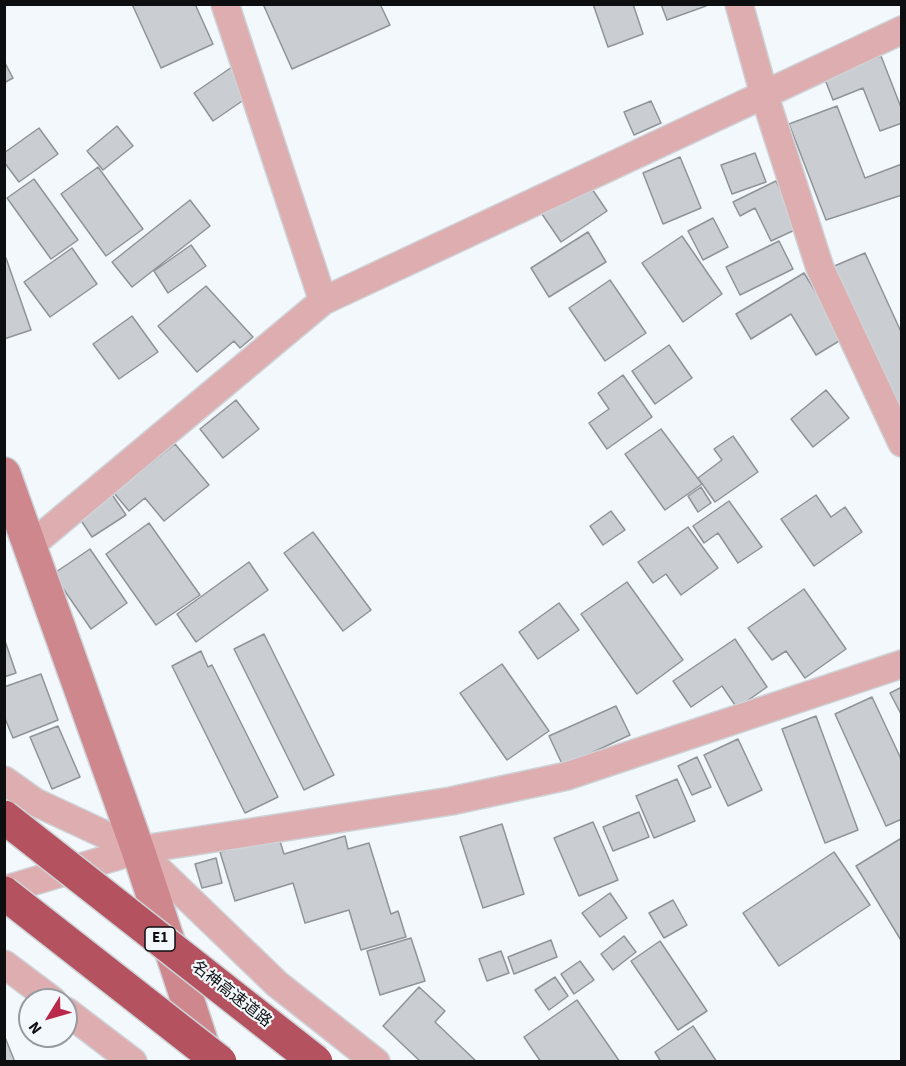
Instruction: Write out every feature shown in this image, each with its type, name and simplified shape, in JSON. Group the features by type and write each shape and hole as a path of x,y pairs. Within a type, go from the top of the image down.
{"highway":[{"name":"名神高速道路","path":"4,817 315,1062"},
{"path":"4,892 220,1062"}],"street":[{"path":"225,4 323,301"},
{"path":"739,4 764,93 820,268 902,443"},
{"path":"30,546 323,301 902,30"},
{"path":"4,474 138,850 208,1062"},
{"path":"4,892 138,850 452,801 567,776 902,664"},
{"path":"4,780 35,802 138,850 277,984 376,1062"},
{"path":"4,964 36,988"},
{"path":"78,1020 133,1062"}],"building":[{"path":"132,4 195,4 213,44 161,68"},
{"path":"263,4 380,4 390,25 292,69"},
{"path":"593,4 633,4 643,34 608,47"},
{"path":"661,4 706,4 706,6 667,20"},
{"path":"881,56 902,110 902,123 880,131 863,88 833,100 824,77"},
{"path":"4,61 13,78 4,83"},
{"path":"232,67 251,95 213,121 194,93"},
{"path":"651,101 661,123 634,135 624,112"},
{"path":"837,106 865,178 902,164 902,195 826,220 789,124"},
{"path":"117,126 133,146 103,170 87,151"},
{"path":"39,128 58,154 19,182 4,162 4,153"},
{"path":"755,153 766,182 732,194 721,165"},
{"path":"680,157 701,208 663,224 643,173"},
{"path":"98,167 143,229 106,256 61,194"},
{"path":"34,179 78,240 51,259 7,198"},
{"path":"776,181 799,228 771,241 755,208 740,216 733,202"},
{"path":"588,183 607,211 561,242 542,214"},
{"path":"190,200 210,226 132,287 112,262"},
{"path":"713,218 728,247 703,260 688,231"},
{"path":"588,232 606,262 549,297 531,268"},
{"path":"682,236 722,294 683,322 642,263"},
{"path":"779,241 793,269 740,295 726,267"},
{"path":"191,245 206,266 168,293 154,271"},
{"path":"72,248 97,284 50,317 24,282"},
{"path":"865,253 902,334 902,420 832,267"},
{"path":"6,258 31,330 4,339 4,259"},
{"path":"804,273 844,338 816,355 791,314 751,339 736,314"},
{"path":"610,280 646,333 605,361 569,308"},
{"path":"206,286 253,337 240,348 234,341 197,372 158,326"},
{"path":"132,316 158,352 119,379 93,344"},
{"path":"669,345 692,378 655,404 632,371"},
{"path":"623,375 652,417 607,449 589,423 609,409 598,393"},
{"path":"826,390 849,418 813,447 791,419"},
{"path":"236,400 259,429 223,458 200,429"},
{"path":"661,429 702,484 665,510 625,454"},
{"path":"733,436 758,472 715,502 698,478 722,460 714,449"},
{"path":"175,444 209,485 164,521 145,498 129,511 114,493"},
{"path":"701,487 711,503 698,512 688,496"},
{"path":"109,490 126,515 92,537 76,513"},
{"path":"816,495 831,517 845,507 862,532 814,566 781,519"},
{"path":"729,501 762,547 738,563 718,533 704,543 693,526"},
{"path":"611,511 625,530 603,545 590,526"},
{"path":"149,523 200,595 156,625 106,554"},
{"path":"688,527 718,568 681,595 666,574 653,583 638,562"},
{"path":"313,532 371,610 343,631 284,553"},
{"path":"90,549 127,603 91,629 53,574"},
{"path":"249,562 268,590 196,642 177,614"},
{"path":"627,582 683,660 637,694 581,614"},
{"path":"804,589 846,649 805,678 786,651 772,660 748,628"},
{"path":"559,603 579,630 538,659 519,632"},
{"path":"264,634 334,775 304,790 234,649"},
{"path":"4,638 16,673 4,677"},
{"path":"735,639 767,687 737,708 722,686 691,707 673,681"},
{"path":"201,651 208,667 212,665 278,797 245,813 172,666"},
{"path":"502,664 549,731 507,760 460,693"},
{"path":"41,674 58,720 13,738 4,716 4,687"},
{"path":"902,687 902,716 890,693"},
{"path":"872,697 902,761 902,819 886,826 835,714"},
{"path":"616,706 630,735 563,766 549,736"},
{"path":"816,716 858,830 825,843 782,729"},
{"path":"58,726 80,777 52,789 30,737"},
{"path":"738,739 762,790 728,806 704,755"},
{"path":"697,757 711,787 692,795 678,766"},
{"path":"677,779 695,821 654,838 636,796"},
{"path":"639,812 649,837 613,851 603,827"},
{"path":"593,822 618,880 579,896 554,838"},
{"path":"502,824 524,894 483,908 460,837"},
{"path":"278,835 284,854 345,836 348,849 369,843 391,914 398,911 406,937 361,950 349,910 305,923 293,883 235,901 220,852"},
{"path":"900,839 902,841 902,942 856,866"},
{"path":"834,852 870,905 779,966 743,913"},
{"path":"216,858 222,883 202,888 195,864"},
{"path":"610,893 627,918 600,937 582,913"},
{"path":"673,900 687,925 664,938 649,913"},
{"path":"624,936 636,952 613,970 601,954"},
{"path":"411,938 425,981 380,995 367,951"},
{"path":"551,940 557,957 514,974 508,957"},
{"path":"660,941 707,1011 678,1030 631,961"},
{"path":"501,951 509,973 487,981 479,959"},
{"path":"580,961 594,980 574,994 561,974"},
{"path":"555,977 568,996 549,1010 535,990"},
{"path":"419,987 445,1011 435,1022 477,1062 421,1062 383,1026"},
{"path":"577,1000 620,1062 541,1062 524,1037"},
{"path":"693,1026 717,1062 661,1062 655,1052"},
{"path":"4,1035 15,1062 4,1062"}]}
